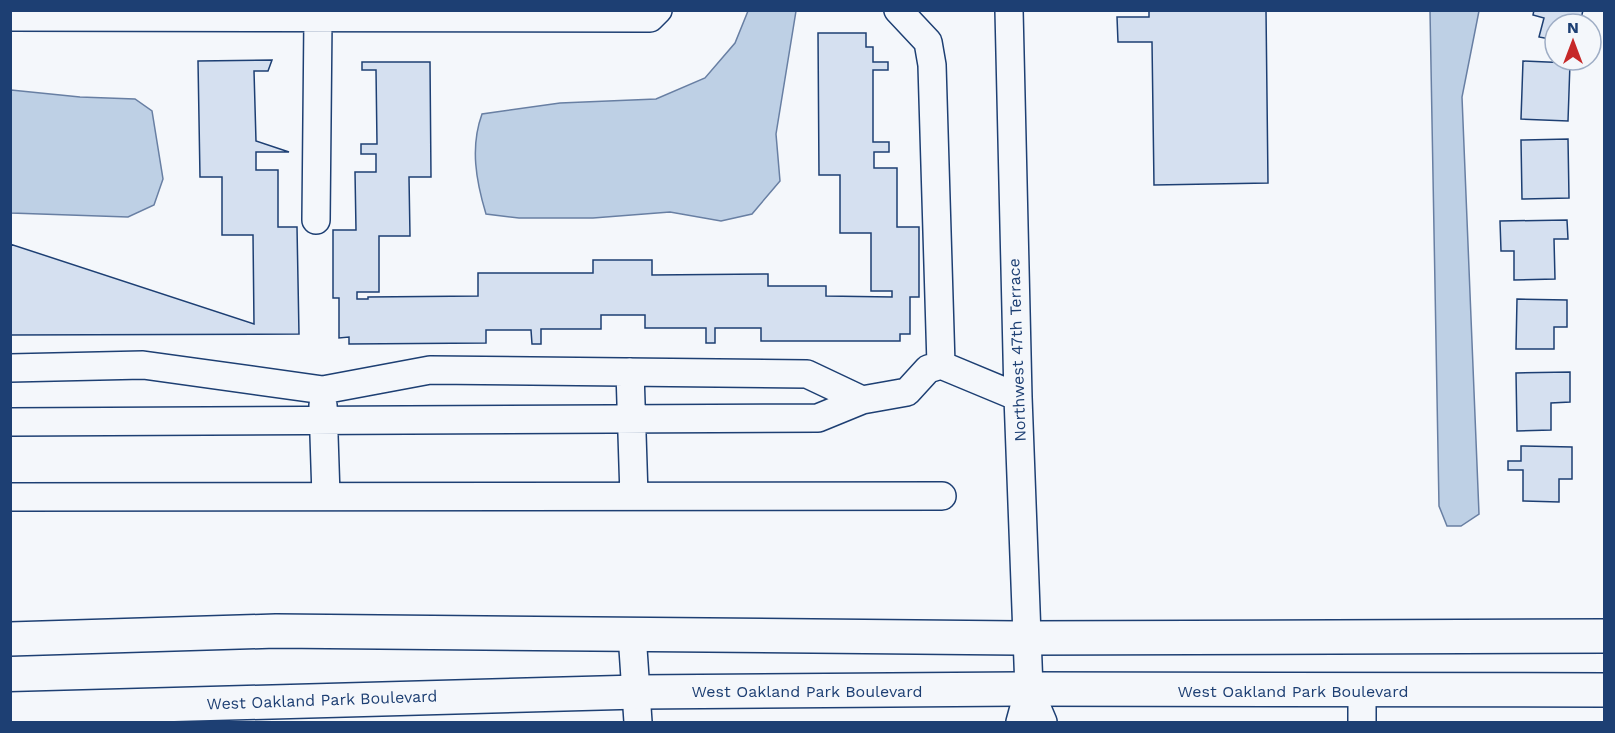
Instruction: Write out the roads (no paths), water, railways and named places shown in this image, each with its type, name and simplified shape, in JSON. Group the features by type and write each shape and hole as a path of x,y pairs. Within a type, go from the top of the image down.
{"main road":[{"path":"10,639 276,632 1028,638 1605,636"},
{"path":"1563,690 1605,674"},
{"name":"West Oakland Park Boulevard","path":"10,709 131,715 638,707 1029,689 1362,707 1563,690 1605,690"}],"street":[{"path":"10,17 262,14 318,19 407,14 650,18 658,10"},
{"path":"898,10 928,42 932,65 941,365"},
{"name":"Northwest 47th Terrace","path":"1009,10 1018,397 1029,689 1020,723"},
{"path":"316,220 318,19"},
{"path":"10,368 143,365 323,390 430,370 807,374 862,400"},
{"path":"10,422 818,418 862,400 907,392 928,369 941,365 1018,397"},
{"path":"630,372 634,496"},
{"path":"323,390 326,496"},
{"path":"10,497 942,495"},
{"path":"632,634 638,707"},
{"name":"Northwest 47th Terrace","path":"1029,689 1043,723"}],"water":[{"path":"748,11 796,11 776,134 780,181 752,214 721,221 670,212 593,218 519,218 486,214 479,189 475,151 482,114 560,103 656,99 705,78 735,43"},
{"path":"1430,11 1479,11 1462,97 1479,514 1461,526 1447,526 1439,506"},
{"path":"11,90 80,97 135,99 152,111 163,179 154,205 128,217 11,213"}]}
